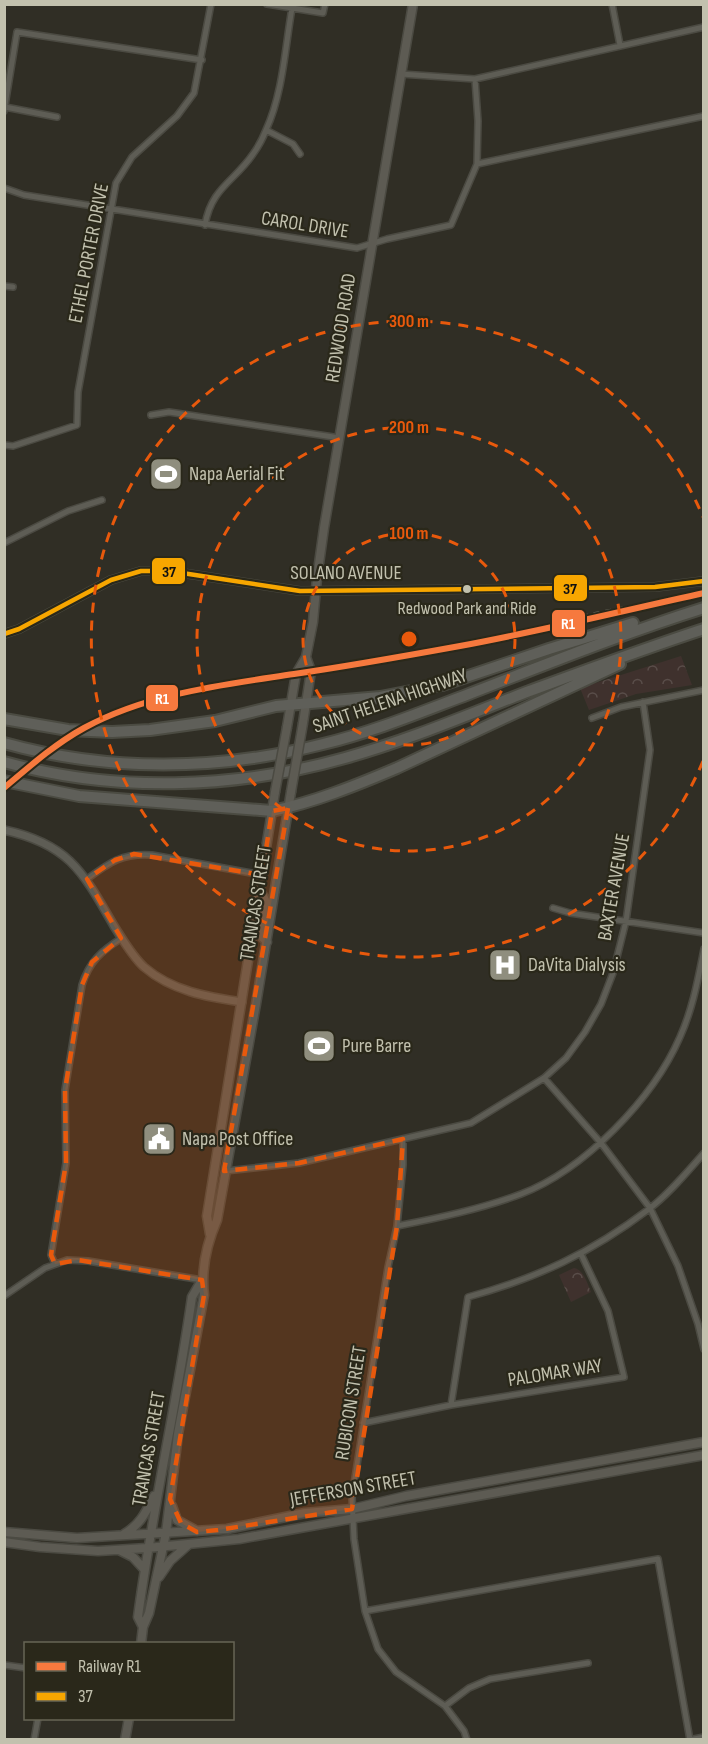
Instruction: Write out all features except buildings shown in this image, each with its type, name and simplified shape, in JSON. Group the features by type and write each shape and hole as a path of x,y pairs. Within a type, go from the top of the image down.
{"highway":[{"path":"4,719 68,730 112,732 150,730 215,721 276,706 380,697 442,685 560,645 652,618 704,608"},
{"name":"SAINT HELENA HIGHWAY","path":"4,743 88,759 159,764 226,762 308,748 381,727 629,632 704,608"},
{"name":"SAINT HELENA HIGHWAY","path":"4,762 86,778 159,783 228,781 305,768 387,745 635,651 704,629"},
{"path":"4,782 79,796 272,811 288,808 397,768 672,639"}],"main road":[{"name":"REDWOOD ROAD","path":"272,811 296,674 306,657 313,622 324,528 413,4"},
{"name":"REDWOOD ROAD","path":"288,808 311,671 306,657"},
{"name":"TRANCAS STREET","path":"141,1642 164,1546 178,1434 204,1295 202,1280 210,1235 217,1220 267,942 288,808"},
{"name":"TRANCAS STREET","path":"210,1235 207,1216 272,811"},
{"path":"259,890 264,900 261,936 267,942"},
{"path":"242,1002 256,1004"},
{"path":"220,1132 225,1139 222,1164 224,1171"},
{"name":"TRANCAS STREET","path":"143,1627 138,1617 147,1548 192,1297 202,1280"},
{"path":"183,1356 182,1385 187,1393"},
{"path":"176,1394 179,1399 175,1430 178,1434"},
{"name":"JEFFERSON STREET","path":"4,1532 77,1539 227,1529 305,1514 352,1509 464,1485 704,1442"},
{"name":"JEFFERSON STREET","path":"4,1542 86,1551 147,1548 238,1539 704,1455"},
{"path":"121,1536 135,1527 143,1518 160,1485"},
{"path":"170,1498 176,1518 197,1532"},
{"path":"155,1582 170,1561 189,1544"},
{"path":"118,1550 133,1557 144,1569"},
{"path":"125,1740 129,1720"}],"street":[{"name":"ETHEL PORTER DRIVE","path":"4,445 13,446 77,425 78,392 116,183 132,158 177,116 194,93 211,4"},
{"path":"267,4 323,13 325,4"},
{"path":"612,4 620,45"},
{"path":"205,225 216,194 252,155 266,130 276,105 292,8"},
{"path":"401,74 475,79 704,27"},
{"path":"57,117 5,109 17,32 202,60"},
{"name":"CAROL DRIVE","path":"4,188 24,195 357,248 451,225 477,164 478,121 475,79"},
{"path":"477,164 704,116"},
{"path":"266,130 293,144 300,154"},
{"path":"4,286 13,287"},
{"path":"151,415 169,412 340,438"},
{"path":"4,543 68,511 102,500"},
{"name":"SOLANO AVENUE","path":"4,634 19,629 111,580 141,571 169,571 300,591 655,587 704,581"},
{"path":"592,717 621,707 704,690"},
{"name":"BAXTER AVENUE","path":"224,1171 299,1163 471,1123 544,1078 566,1058 585,1032 601,1004 613,973 626,921 650,750 643,702"},
{"path":"4,830 31,836 71,862 87,879 138,961 159,978 194,994 242,1002"},
{"path":"87,879 115,860 135,854 262,875"},
{"path":"553,908 570,913 704,933"},
{"path":"55,1264 51,1256 66,1163 65,1090 82,986 86,972 101,951 122,938"},
{"path":"397,1226 483,1206 522,1193 557,1176 601,1143 628,1114 657,1077 680,1038 695,996 704,949"},
{"path":"544,1078 601,1143 650,1208 678,1266 704,1349"},
{"name":"RUBICON STREET","path":"403,1139 397,1226 388,1267 352,1497 354,1539 365,1611 378,1649 396,1672 445,1706 464,1731 467,1740"},
{"path":"451,1405 468,1298 510,1286 551,1270 581,1254 650,1208 704,1153"},
{"name":"PALOMAR WAY","path":"363,1423 451,1405 624,1377 608,1311 581,1254"},
{"path":"4,1296 45,1268 67,1260 202,1280"},
{"path":"365,1611 658,1559 690,1739 704,1737"},
{"path":"445,1706 469,1688 490,1678 588,1663"},
{"path":"4,1665 24,1668"},
{"path":"34,1740 38,1720"}],"highlighted area":[{"path":"288,808 224,1171 299,1163 403,1139 397,1226 352,1509 197,1532 181,1523 170,1499 204,1295 202,1280 78,1260 55,1264 51,1255 66,1163 65,1090 82,985 92,962 121,938 87,879 115,860 134,854 262,875 272,811"}],"green space":[{"path":"681,656 692,685 636,694 589,710 580,688"},
{"path":"574,1268 583,1274 591,1292 571,1302 559,1275"}],"railway":[{"path":"570,618 662,602"}],"rail line":[{"name":"R1","path":"4,788 73,734 109,716 160,698 490,640 704,593"}],"transit line":[{"name":"37","path":"4,634 19,629 111,580 141,571 169,571 300,591 655,587 704,581"}],"place":[{"name":"Napa Aerial Fit","path":"166,474"},
{"name":"Redwood Park and Ride","path":"467,589"},
{"name":"DaVita Dialysis","path":"505,965"},
{"name":"Pure Barre","path":"319,1046"},
{"name":"Napa Post Office","path":"159,1139"}]}
